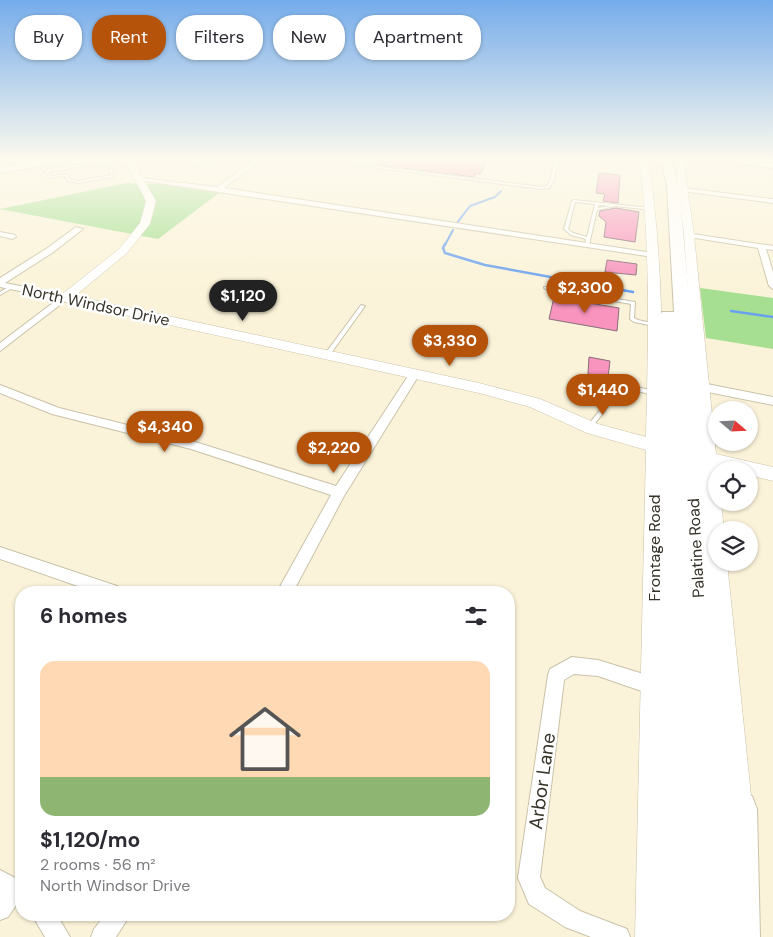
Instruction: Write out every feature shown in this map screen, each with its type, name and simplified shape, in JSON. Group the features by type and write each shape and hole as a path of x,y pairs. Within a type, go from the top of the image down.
{"highway":[{"name":"Palatine Road","path":"663,203 715,937"},
{"name":"Palatine Road","path":"674,203 682,453 683,937"},
{"path":"738,809 740,937"}],"street":[{"path":"0,348 123,252 145,224 151,203"},
{"path":"314,203 588,242 653,255"},
{"name":"Frontage Road","path":"651,203 655,394 682,453 708,529"},
{"name":"Frontage Road","path":"652,937 653,686 682,453 702,388 685,203"},
{"name":"North Windsor Drive","path":"0,283 79,229"},
{"path":"0,234 12,237"},
{"path":"689,235 773,248"},
{"path":"761,246 772,286"},
{"name":"North Windsor Drive","path":"0,283 479,388 535,403 588,427 682,453 773,474"},
{"path":"287,586 339,492 414,374"},
{"path":"702,388 773,401"},
{"path":"0,389 56,411 192,446 339,492"},
{"path":"0,553 96,586"},
{"path":"718,571 750,937"},
{"name":"Arbor Lane","path":"619,937 574,919 537,896 529,878 556,675 572,665 598,668 653,686"},
{"path":"0,909 12,888"},
{"path":"47,921 59,937"},
{"path":"102,937 114,921"}],"lane":[{"path":"574,203 566,229 588,242 597,206"},
{"path":"582,203 597,206 613,207 616,204 652,209"},
{"path":"0,294 12,287"},
{"path":"546,288 633,303 632,318 636,321 654,324"},
{"path":"327,355 363,306"},
{"path":"588,427 603,410 616,389 624,386 655,394"}],"green space":[{"path":"31,203 206,203 158,239 0,209"},
{"path":"700,288 773,298 773,349 706,338"}],"building":[{"path":"616,208 639,212 635,242 604,237 606,222 599,216 600,211"},
{"path":"607,260 637,264 636,275 605,272"},
{"path":"554,297 619,308 617,331 549,319"},
{"path":"589,357 610,361 608,378 588,374"}],"waterway":[{"path":"457,223 470,206 479,203"},
{"path":"445,245 453,230"},
{"path":"445,244 443,248 445,253 485,265 633,292"},
{"path":"731,311 773,317"}]}
